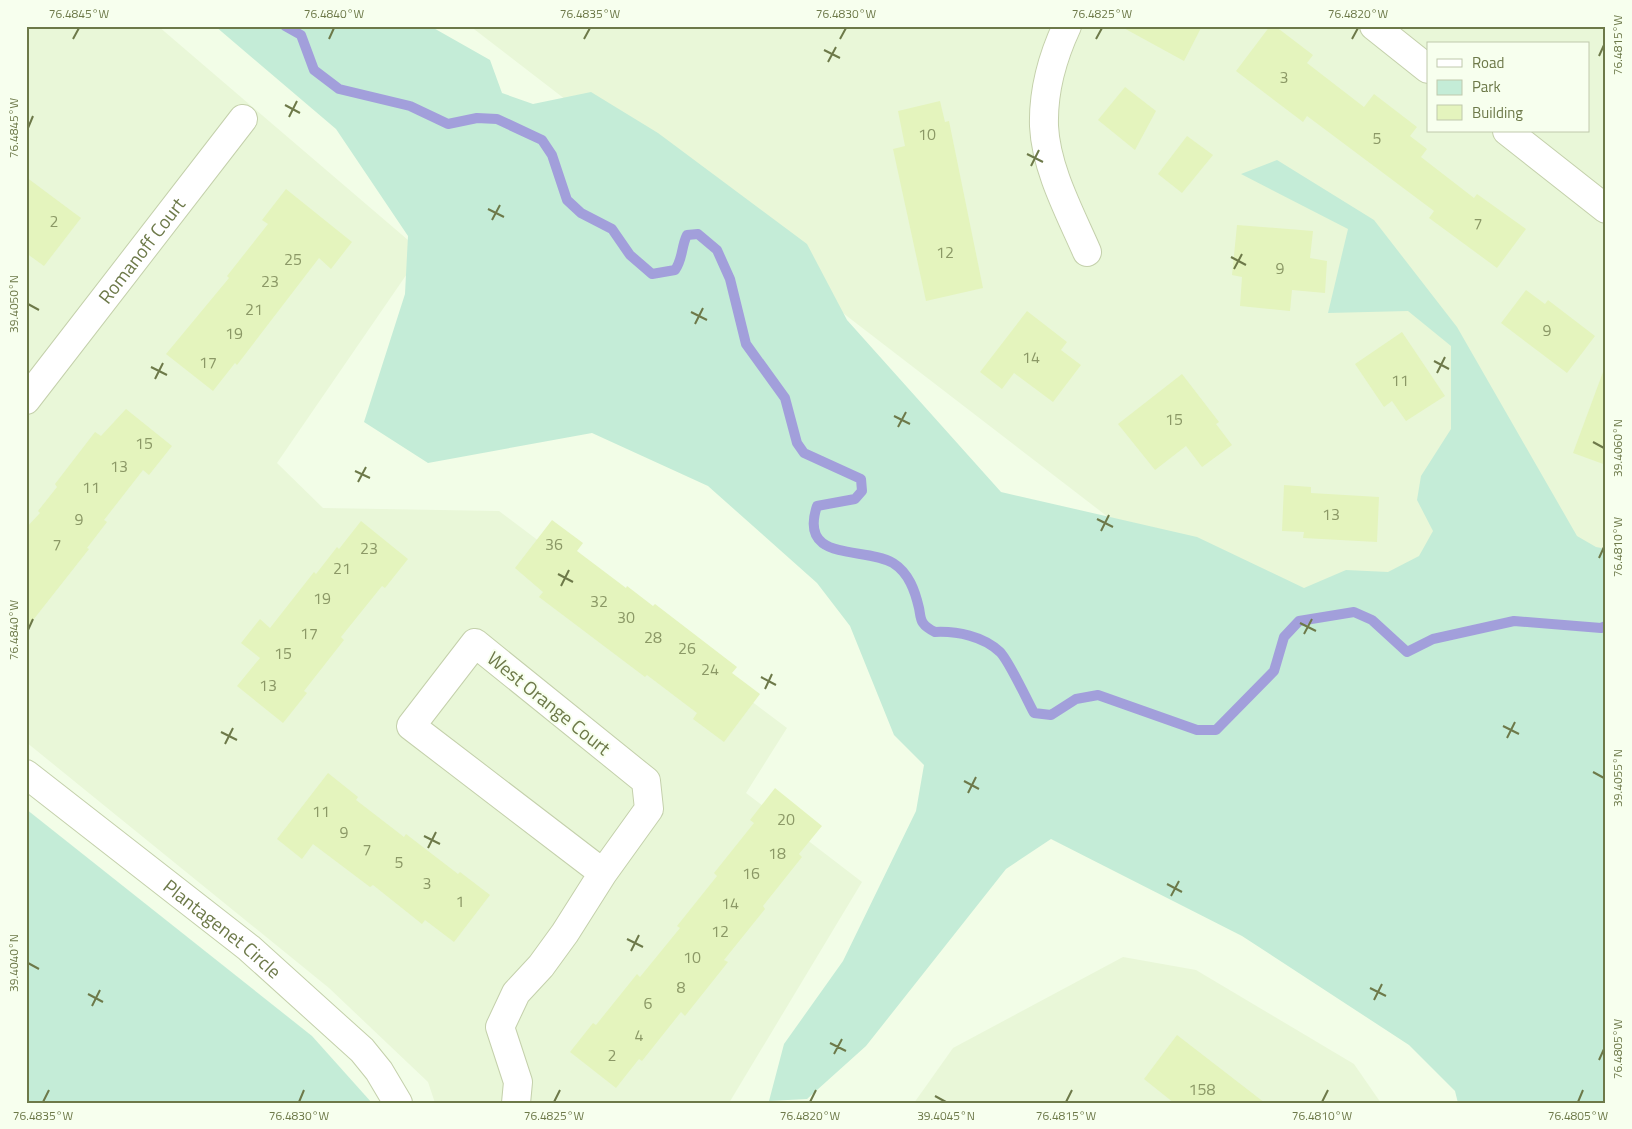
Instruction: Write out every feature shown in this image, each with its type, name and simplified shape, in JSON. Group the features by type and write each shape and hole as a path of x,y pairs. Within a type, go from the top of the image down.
{"street":[{"path":"1067,26 1053,64 1046,95 1044,126 1050,155 1060,186 1087,252"},
{"path":"1374,26 1427,68"},
{"name":"Romanoff Court","path":"31,385 243,119"},
{"path":"1508,132 1606,209"},
{"name":"West Orange Court","path":"516,1103 518,1082 500,1027 516,993 566,933 603,873 650,809 646,782 475,642 411,726 603,873"},
{"name":"Plantagenet Circle","path":"26,774 249,948 362,1050 379,1071 398,1103"}],"shaded area":[{"path":"26,26 158,26 422,252 277,463 323,508 499,511 787,728 746,793 862,882 729,1103 435,1103 428,1082 329,988 26,742"},
{"path":"470,26 1606,26 1606,549 1554,542 1259,607 1147,547"},
{"path":"1123,957 1196,970 1354,1064 1381,1103 914,1103 953,1048"}],"green space":[{"path":"215,26 430,26 490,60 502,93 533,104 591,92 658,133 807,244 847,320 1001,492 1197,537 1304,588 1346,570 1388,572 1419,556 1433,531 1417,500 1421,476 1451,429 1451,346 1408,311 1328,313 1348,229 1241,174 1277,160 1374,220 1457,327 1577,536 1596,547 1606,549 1606,1103 1458,1103 1455,1091 1409,1045 1242,936 1051,839 1006,869 866,1046 807,1099 769,1101 784,1044 843,961 916,811 924,765 894,735 850,626 817,583 708,486 592,433 428,463 364,422 405,294 408,236 336,129"},
{"path":"26,809 312,1036 372,1103 26,1103"}],"building":[{"path":"1120,26 1202,26 1184,61"},
{"path":"1270,26 1275,26 1313,55 1307,63 1364,107 1374,94 1417,127 1410,136 1427,149 1421,157 1474,198 1477,194 1526,229 1497,268 1429,218 1434,211 1307,116 1303,122 1236,71"},
{"path":"1125,87 1156,111 1135,150 1098,120"},
{"path":"940,101 945,122 949,121 983,288 926,301 893,149 905,146 898,111"},
{"path":"1187,136 1213,155 1182,193 1158,174"},
{"path":"26,177 81,218 44,266 26,253"},
{"path":"286,189 352,242 331,269 319,258 237,365 235,363 213,391 166,354 229,278 227,276 268,224 262,220"},
{"path":"1237,225 1313,231 1310,258 1327,261 1325,293 1292,290 1290,311 1240,306 1242,277 1232,275"},
{"path":"1526,290 1545,304 1548,300 1595,336 1567,373 1501,323"},
{"path":"1027,311 1067,342 1061,350 1081,365 1053,402 1014,373 1002,389 980,372"},
{"path":"1402,332 1445,396 1406,421 1392,401 1384,407 1355,364"},
{"path":"1603,372 1606,373 1606,465 1573,453"},
{"path":"1182,374 1219,422 1216,424 1232,445 1202,467 1186,446 1155,470 1118,424"},
{"path":"126,409 172,446 149,475 143,470 104,520 107,522 87,548 89,549 26,629 26,528 40,513 38,511 57,487 55,484 95,432 101,436"},
{"path":"1284,485 1311,487 1311,493 1379,497 1377,542 1303,538 1304,532 1282,531"},
{"path":"552,520 583,543 577,551 626,588 627,586 653,606 655,604 737,667 732,673 760,694 724,742 693,719 697,713 647,675 645,677 539,597 543,592 515,568"},
{"path":"361,521 408,559 385,588 382,586 341,637 344,640 304,691 307,693 283,723 237,686 260,658 241,643 260,619 270,628 314,572 316,574"},
{"path":"328,773 358,797 356,800 404,837 406,834 458,874 460,872 490,895 454,942 425,920 422,924 373,885 370,887 313,844 302,859 277,839"},
{"path":"775,788 822,826 799,854 802,857 763,906 765,909 724,960 728,962 685,1016 681,1012 642,1061 639,1059 616,1088 570,1052 593,1023 596,1025 637,974 640,977 680,928 677,926 717,876 714,873 754,823 750,820"},
{"path":"1177,1035 1265,1103 1174,1103 1144,1079"}],"waterway":[{"path":"285,26 301,35 314,70 339,89 410,106 448,124 477,118 497,119 542,140 552,155 567,200 581,213 612,229 630,255 652,274 675,270 687,235 698,234 717,250 730,279 746,344 785,398 797,443 804,453 861,479 862,491 855,499 817,506 814,524 817,537 825,545 837,550 881,558 899,567 913,589 921,620 924,624 935,632 952,632 978,638 1000,652 1018,681 1034,713 1051,715 1076,699 1098,695 1197,730 1216,730 1274,671 1284,637 1299,621 1354,612 1372,620 1407,652 1433,639 1514,621 1601,628 1606,626"}]}
